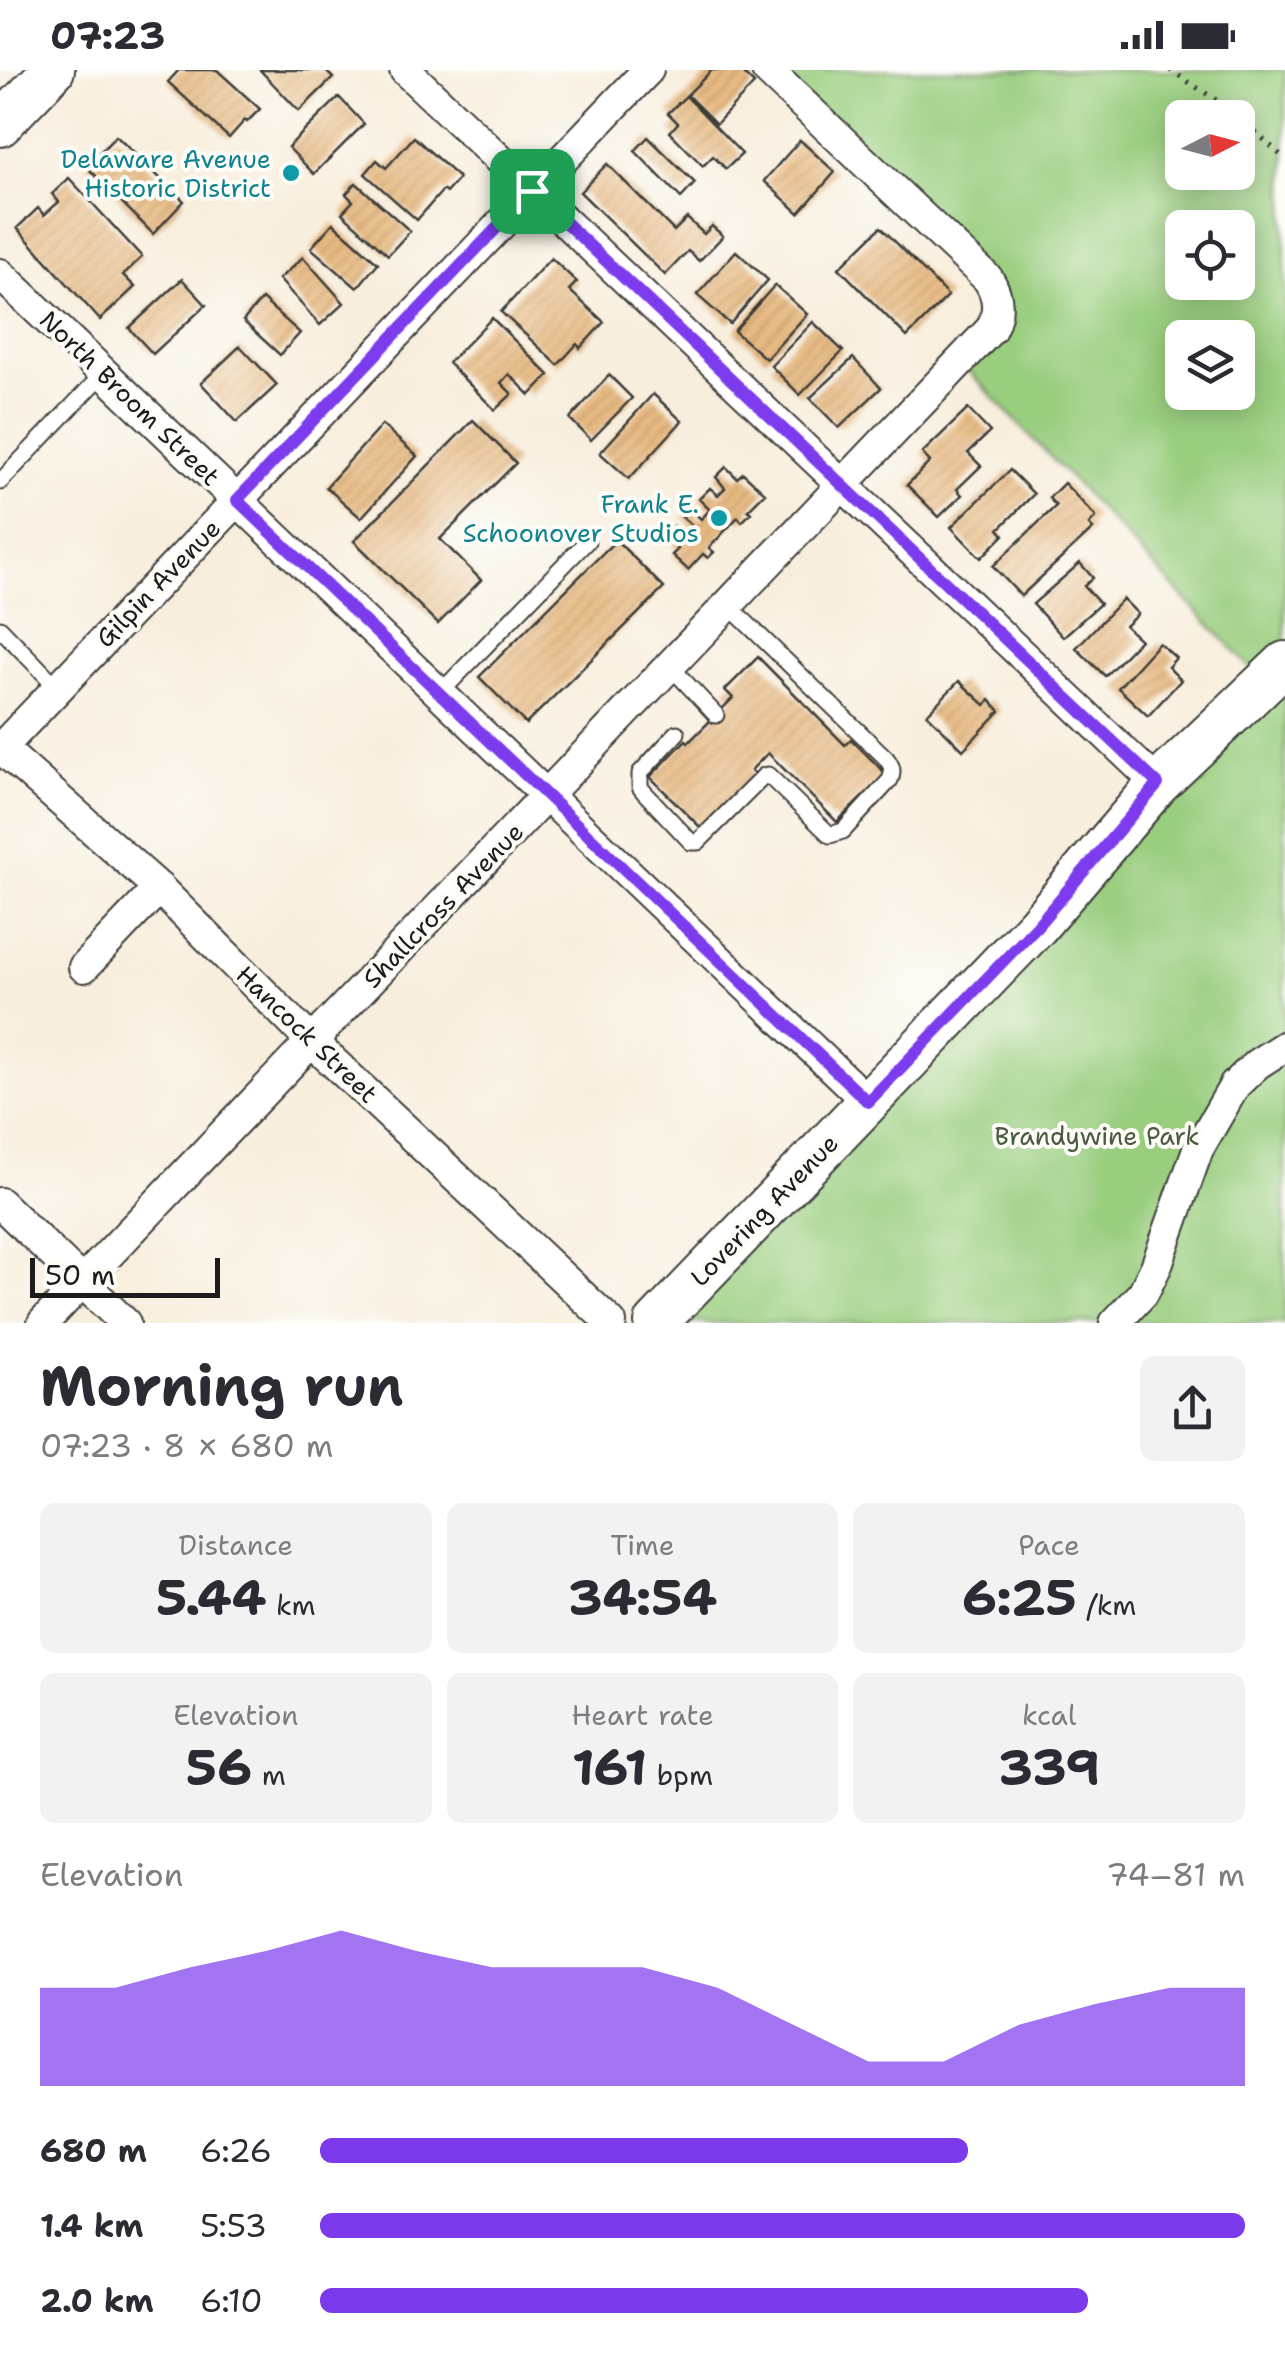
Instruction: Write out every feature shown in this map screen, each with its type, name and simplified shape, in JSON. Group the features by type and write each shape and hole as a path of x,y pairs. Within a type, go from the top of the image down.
{"street":[{"path":"0,125 53,70"},
{"path":"405,70 1158,784"},
{"name":"Gilpin Avenue","path":"2,744 648,70"},
{"name":"Shallcross Avenue","path":"44,1323 986,336 996,321 996,293 988,280 767,70"},
{"name":"North Broom Street","path":"0,274 868,1102"},
{"name":"Lovering Avenue","path":"656,1323 1037,926 1158,784 1285,664"},
{"name":"Hancock Street","path":"2,744 159,888 312,1042 611,1323"},
{"path":"84,968 159,888"},
{"path":"1115,1323 1143,1293 1198,1149 1235,1085 1256,1064 1285,1046"},
{"path":"0,1204 126,1323"}],"lane":[{"path":"0,482 104,373"},
{"path":"439,694 587,541"},
{"path":"677,733 640,772 639,779 644,792 692,842 698,842 760,778 764,768 830,834 842,831 890,780 892,769 886,758 729,606"},
{"path":"0,628 58,688"},
{"path":"671,666 716,715"}],"path":[{"path":"1170,70 1233,111 1285,159"}],"green space":[{"name":"Brandywine Park","path":"767,70 1285,70 1285,1323 656,1323 1265,683 961,363 998,308"}],"building":[{"path":"179,70 217,70 260,109 229,138 168,82"},
{"path":"260,70 325,70 333,78 299,111"},
{"path":"712,70 740,70 754,84 716,124 687,95"},
{"path":"686,96 742,154 726,169 713,156 703,166 670,132 678,123 668,113"},
{"path":"339,97 364,124 314,174 288,147"},
{"path":"116,136 184,201 153,234 86,166"},
{"path":"414,137 459,178 417,220 365,174 377,160 386,168"},
{"path":"648,137 695,183 681,198 635,151"},
{"path":"800,140 835,172 799,213 764,181"},
{"path":"607,164 674,231 687,218 704,234 712,226 723,236 699,261 688,251 665,275 580,192"},
{"path":"69,178 142,257 123,275 135,287 100,320 17,228 38,208 44,215 59,202 52,194"},
{"path":"356,183 410,231 388,255 342,213 353,201 346,194"},
{"path":"333,223 378,263 357,288 311,248"},
{"path":"881,227 948,296 907,337 839,268"},
{"path":"736,251 768,280 730,324 697,295"},
{"path":"303,257 344,303 320,325 279,279"},
{"path":"551,258 577,282 569,290 604,322 558,365 501,312"},
{"path":"182,279 206,305 153,354 129,328"},
{"path":"775,285 807,314 766,359 734,331"},
{"path":"262,299 300,333 280,355 243,321"},
{"path":"492,318 549,375 530,395 509,374 501,383 512,394 495,410 448,363"},
{"path":"813,322 843,351 800,395 771,366"},
{"path":"240,346 277,385 237,422 201,383"},
{"path":"853,358 881,388 839,428 810,398"},
{"path":"609,375 632,398 591,440 570,419"},
{"path":"653,394 682,421 629,479 600,453"},
{"path":"968,409 990,432 968,453 981,466 957,489 962,495 939,517 907,485 930,462 922,453"},
{"path":"473,420 516,463 440,539 481,580 438,624 354,541"},
{"path":"382,425 417,456 361,518 326,487"},
{"name":"Frank E. Schoonover Studios","path":"726,467 737,478 743,473 765,493 742,522 738,517 709,548 714,552 708,558 703,554 688,570 672,555 678,549 664,536 673,526 682,535 691,525 682,517 690,509 701,519 710,510 699,499 710,488 718,495 725,488 716,477"},
{"path":"1010,470 1034,494 999,529 1004,535 981,558 951,527"},
{"path":"1064,483 1096,517 1089,525 1093,529 1021,596 993,566 1056,506 1049,498"},
{"path":"616,540 664,588 526,724 479,677"},
{"path":"1080,563 1093,578 1084,586 1100,604 1063,637 1033,604"},
{"path":"1123,599 1138,614 1125,626 1140,640 1105,676 1076,648"},
{"path":"1159,643 1176,658 1168,667 1181,680 1148,716 1118,688"},
{"path":"758,657 845,745 851,739 886,774 837,822 768,753 751,770 755,774 701,828 650,777 733,698 725,690"},
{"path":"959,681 985,705 990,700 1000,711 963,750 927,714"}],"place":[{"name":"Delaware Avenue Historic District","path":"291,173"},
{"name":"Frank E. Schoonover Studios","path":"719,518"}],"route":[{"path":"532,191 1158,784 1037,926 868,1102 237,500 532,191"}]}
